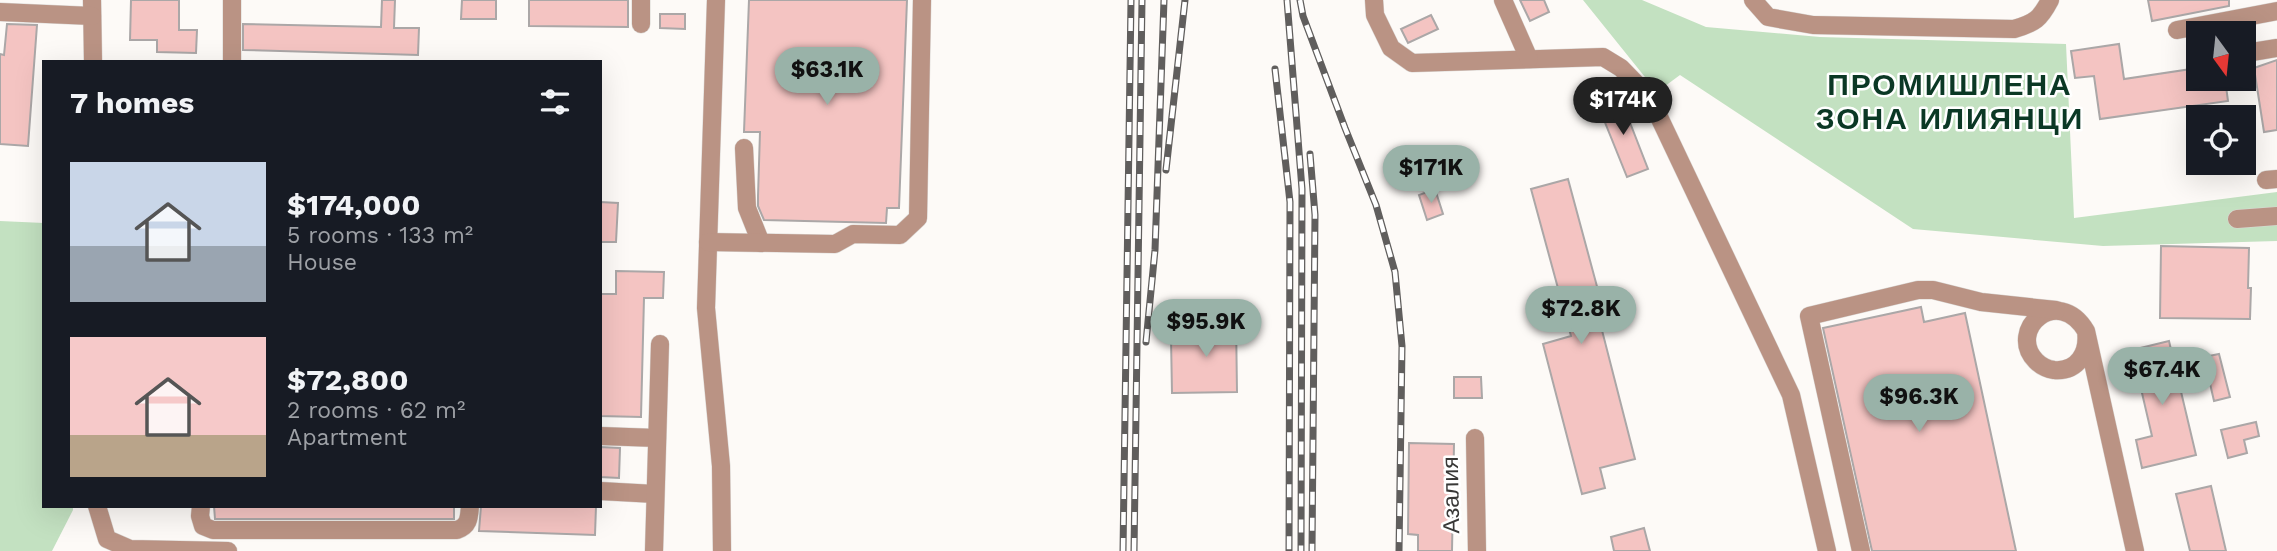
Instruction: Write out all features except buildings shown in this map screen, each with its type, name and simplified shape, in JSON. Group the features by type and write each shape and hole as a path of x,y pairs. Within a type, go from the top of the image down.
{"street":[{"path":"232,0 232,60"},
{"path":"641,0 641,24"},
{"path":"716,0 706,308 721,466 722,551"},
{"path":"708,242 835,244 853,234 900,235 918,218 922,0"},
{"path":"1374,0 1375,15 1391,48 1412,63 1603,57 1621,68 1650,98 1791,395 1827,551"},
{"path":"1503,0 1529,59"},
{"path":"1753,0 1768,17 1813,26 2014,29 2031,24 2043,14 2050,0"},
{"path":"0,12 92,8 93,60"},
{"path":"2177,30 2277,11"},
{"path":"2256,51 2277,48"},
{"path":"744,148 747,208 761,243"},
{"path":"2237,219 2277,216"},
{"path":"1861,551 1809,316 1918,290 1933,290 1982,302 2069,312 2080,320 2086,331 2134,551"},
{"path":"2056,310 2043,313 2034,321 2028,333 2027,346 2040,365 2051,370 2063,370 2073,366 2081,360 2086,351 2086,331"},
{"path":"654,551 660,344"},
{"path":"602,436 657,438"},
{"name":"Азалия","path":"1475,438 1477,551"},
{"path":"602,491 655,495"},
{"path":"97,508 103,545 130,549 228,551"},
{"path":"201,508 203,526 213,530 457,530 464,527 468,521 470,508"}],"green space":[{"path":"1583,0 1642,0 1706,27 1820,37 2066,44 2074,218 2277,192 2277,241 2103,246 1913,229 1680,75 1657,92"},
{"path":"0,221 42,223 42,508 73,510 52,551 0,551"}],"railway":[{"path":"1123,551 1131,0"},
{"path":"1134,551 1142,0"},
{"path":"1146,342 1155,250 1164,0"},
{"path":"1166,170 1185,0"},
{"path":"1287,0 1302,189 1301,551"},
{"path":"1300,0 1303,16 1376,205 1395,272 1402,346 1399,551"},
{"path":"1275,69 1290,202 1289,551"},
{"path":"1310,154 1315,215 1312,551"}],"district":[{"name":"ПРОМИШЛЕНА ЗОНА ИЛИЯНЦИ","path":"1950,101"}]}
